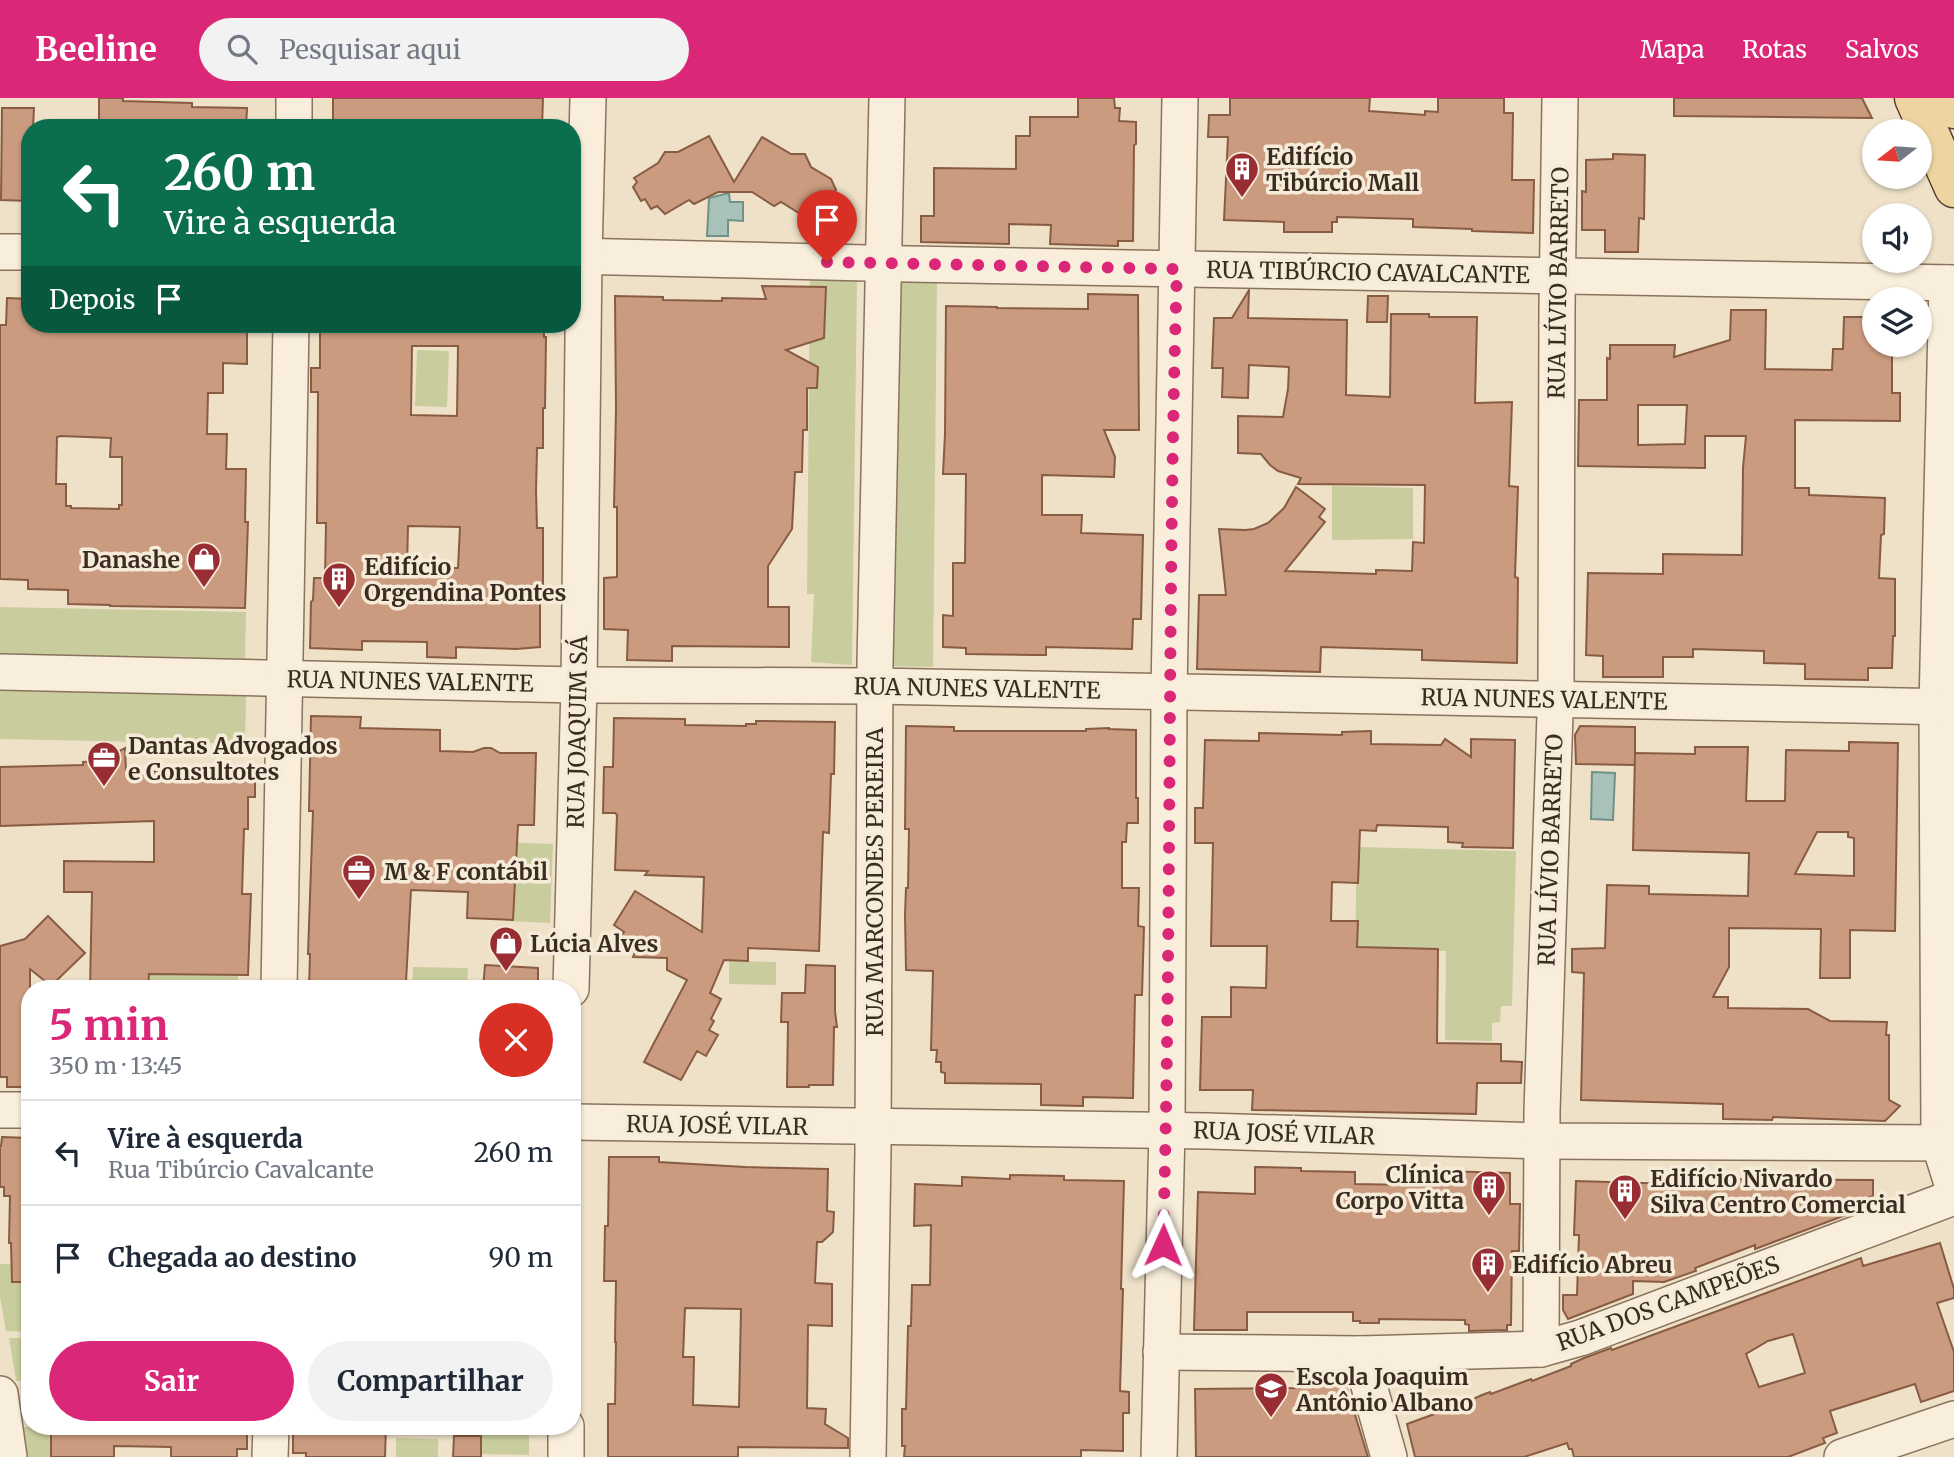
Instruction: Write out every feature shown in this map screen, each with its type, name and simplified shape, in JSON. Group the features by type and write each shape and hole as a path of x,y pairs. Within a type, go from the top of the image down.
{"main road":[{"path":"1914,98 1954,188"},
{"path":"1949,98 1954,109"}],"street":[{"path":"294,98 294,119"},
{"name":"RUA JOAQUIM SÁ","path":"581,209 588,98"},
{"name":"RUA MARCONDES PEREIRA","path":"868,1457 875,686 887,98"},
{"path":"1159,1457 1167,1130 1169,692 1180,98"},
{"name":"RUA LÍVIO BARRETO","path":"1541,1349 1542,1141 1555,699 1560,98"},
{"path":"0,252 21,253"},
{"name":"RUA TIBÚRCIO CAVALCANTE","path":"581,256 1950,283"},
{"path":"1950,283 1946,707 1947,1142 1954,1190"},
{"path":"279,980 291,333"},
{"name":"RUA JOAQUIM SÁ","path":"571,980 579,685 578,333"},
{"name":"RUA NUNES VALENTE","path":"0,672 579,685 875,686 1946,707"},
{"path":"0,1110 21,1111"},
{"name":"RUA JOSÉ VILAR","path":"581,1122 1167,1130 1542,1141 1947,1142"},
{"name":"RUA DOS CAMPEÕES","path":"1161,1352 1360,1354 1541,1349 1580,1338 1954,1197"},
{"path":"1360,1354 1389,1457"},
{"path":"0,1394 9,1457"},
{"path":"1842,1457 1954,1419"},
{"path":"270,1457 271,1435"},
{"path":"566,1435 566,1457"}],"green space":[{"path":"810,277 857,278 852,665 811,662 814,594 807,594"},
{"path":"891,278 937,279 933,667 886,666"},
{"path":"417,350 449,351 447,407 415,406"},
{"path":"1332,486 1413,488 1413,539 1332,540"},
{"path":"0,607 246,612 245,660 0,656"},
{"path":"0,690 246,695 245,744 0,739"},
{"path":"428,839 553,844 550,923 506,921 507,854"},
{"path":"1357,847 1516,851 1512,1006 1501,1006 1500,1022 1492,1023 1492,1041 1445,1040 1446,951 1355,949"},
{"path":"729,961 776,962 776,985 729,984"},
{"path":"413,967 468,968 467,980 412,980"},
{"path":"121,970 238,972 238,980 121,980"},
{"path":"0,1264 21,1265 21,1332 6,1331 0,1296"},
{"path":"9,1338 21,1338 21,1381 16,1381"},
{"path":"24,1435 57,1435 57,1457 28,1457"},
{"path":"481,1435 529,1435 529,1455 481,1454"},
{"path":"396,1438 438,1439 438,1457 396,1457"}],"water":[{"path":"729,193 730,202 743,202 743,221 728,220 728,236 707,236 709,198"},
{"path":"1592,772 1615,773 1613,820 1591,819"}],"building":[{"path":"99,98 192,103 192,107 247,108 246,119 99,119"},
{"path":"333,98 543,98 542,119 333,119"},
{"path":"1078,98 1114,98 1115,108 1120,108 1119,121 1136,122 1133,241 1118,241 1118,246 1050,244 1051,225 1009,224 1009,244 921,242 921,216 934,216 934,168 1016,169 1016,136 1030,136 1030,117 1078,117"},
{"path":"1230,98 1370,98 1369,111 1425,115 1425,111 1438,112 1438,98 1504,98 1504,113 1513,113 1512,180 1534,180 1533,233 1413,227 1413,219 1337,217 1337,222 1332,222 1332,232 1284,232 1284,222 1224,220 1228,137 1208,137 1209,115 1230,115"},
{"path":"1674,98 1862,98 1872,118 1674,116"},
{"path":"2,108 34,108 33,119 21,119 21,201 1,200"},
{"path":"709,136 734,182 762,137 791,154 805,154 811,167 831,179 836,190 827,204 823,202 817,213 809,207 802,215 781,202 774,206 752,192 718,192 694,204 689,200 665,214 657,206 651,209 645,199 641,201 633,187 637,182 634,178 658,163 665,152 678,152"},
{"path":"1613,154 1645,155 1644,219 1639,218 1638,252 1605,252 1605,230 1582,230 1582,191 1586,192 1586,160 1613,159"},
{"path":"762,286 826,287 824,338 786,350 818,367 817,388 807,388 807,430 803,430 802,472 795,472 792,529 768,566 768,607 789,607 789,647 672,646 672,661 627,660 628,630 604,629 604,578 617,577 617,507 614,507 615,296 663,297 663,300 766,299"},
{"path":"1249,290 1248,318 1347,320 1346,395 1390,397 1391,314 1477,317 1475,403 1512,402 1509,486 1518,487 1515,577 1518,578 1517,663 1422,660 1422,650 1321,647 1320,672 1197,669 1199,595 1226,595 1219,529 1254,529 1268,523 1284,508 1296,487 1325,509 1319,517 1325,522 1285,571 1376,574 1376,570 1412,571 1413,542 1424,543 1425,485 1298,484 1301,478 1278,471 1261,454 1238,453 1238,416 1283,417 1288,389 1289,367 1249,365 1248,398 1222,397 1223,368 1212,368 1214,318 1232,318"},
{"path":"1088,294 1138,295 1139,430 1104,430 1115,457 1114,477 1042,475 1042,515 1082,515 1081,533 1143,535 1141,619 1133,619 1132,649 1046,647 1046,655 1033,655 966,654 966,648 943,647 943,615 953,616 953,563 965,563 966,474 943,474 946,306 1088,309"},
{"path":"1368,296 1388,296 1387,322 1367,322"},
{"path":"7,298 21,299 21,333 247,333 247,364 223,363 223,393 208,393 207,434 227,434 226,469 246,469 245,522 248,522 245,608 68,604 68,590 28,589 28,580 0,579 0,325 6,325","holes":["57,437 111,438 110,457 122,457 122,505 119,505 119,509 66,506 66,484 56,484"]},
{"path":"1731,310 1766,310 1765,369 1832,370 1833,349 1843,349 1844,317 1862,317 1862,357 1892,357 1892,393 1900,393 1900,421 1795,420 1795,488 1809,488 1809,495 1885,498 1879,578 1895,579 1892,668 1868,668 1868,680 1805,679 1805,664 1764,663 1764,651 1693,649 1693,657 1663,657 1663,677 1603,677 1603,656 1586,655 1588,573 1663,574 1663,554 1742,555 1746,436 1705,436 1705,468 1578,466 1579,400 1607,400 1607,358 1610,359 1610,345 1675,345 1674,357 1730,340","holes":["1638,405 1687,405 1685,444 1638,445"]},
{"path":"320,333 544,333 543,448 537,448 536,491 537,528 543,528 540,647 456,647 456,658 427,657 427,642 362,641 362,650 310,648 314,578 325,578 326,523 317,523 318,392 311,392 311,368 320,368","holes":["412,346 458,346 457,416 411,415","408,526 460,527 458,568 407,568"]},
{"path":"311,716 361,717 360,728 440,730 440,751 473,752 491,748 500,753 536,753 534,825 518,825 513,920 467,918 468,892 411,890 406,980 309,980 313,811 309,811"},
{"path":"614,718 685,719 685,725 746,726 756,724 756,721 835,722 829,833 823,832 819,951 748,948 748,961 724,960 710,993 721,999 711,1019 714,1021 709,1030 718,1035 706,1056 697,1051 681,1080 644,1062 687,980 667,970 667,958 633,957 635,952 618,941 624,932 614,925 635,891 702,932 704,877 645,875 648,871 615,870 617,815 603,813 604,767 613,767"},
{"path":"906,726 954,727 954,731 1086,731 1109,728 1136,730 1138,823 1127,823 1126,842 1122,842 1122,888 1139,888 1138,926 1144,927 1142,995 1135,995 1133,1098 1083,1097 1083,1106 1041,1105 1041,1084 945,1083 941,1062 936,1062 937,1050 931,1050 933,971 906,970 905,915 909,829 905,829"},
{"path":"1580,726 1635,727 1635,765 1576,764 1575,735"},
{"path":"1371,731 1371,744 1441,745 1445,739 1471,757 1471,739 1515,740 1513,848 1462,847 1463,843 1448,842 1448,827 1377,825 1376,831 1360,830 1358,883 1332,882 1331,921 1358,921 1357,947 1438,949 1437,1043 1501,1044 1501,1061 1522,1062 1521,1083 1477,1083 1476,1114 1252,1110 1253,1090 1200,1090 1202,1017 1231,1017 1231,987 1266,988 1267,946 1211,946 1213,843 1195,843 1195,808 1203,808 1205,740 1259,741 1259,733 1342,735 1342,732"},
{"path":"1849,742 1898,743 1895,931 1850,930 1850,978 1820,978 1821,929 1729,928 1729,967 1713,997 1728,997 1728,1008 1808,1009 1830,1021 1887,1022 1889,1100 1900,1106 1885,1121 1773,1117 1772,1120 1723,1119 1723,1104 1581,1100 1584,973 1572,972 1572,949 1605,948 1607,885 1649,886 1649,894 1748,896 1749,853 1633,850 1635,753 1695,754 1695,747 1748,747 1746,801 1785,801 1786,750 1849,751","holes":["1817,832 1848,832 1848,837 1854,838 1854,876 1795,874"]},
{"path":"125,748 126,771 255,773 255,797 248,797 248,829 244,829 242,894 251,894 248,975 149,974 149,980 90,980 92,892 64,892 64,861 154,862 154,821 0,826 0,767 83,765 83,762 100,761"},
{"path":"48,916 85,953 57,980 44,980 30,969 30,980 21,980 21,1087 7,1087 7,1077 0,1077 0,946 25,939"},
{"path":"485,965 538,968 538,980 484,980"},
{"path":"806,965 835,966 837,1027 834,1027 833,1085 787,1087 788,1022 781,1022 782,993 805,993"},
{"path":"2,1137 21,1138 21,1282 12,1282 10,1196 4,1196 4,1187 0,1187"},
{"path":"609,1157 659,1157 659,1162 828,1169 827,1211 834,1212 833,1232 822,1242 817,1242 815,1283 832,1284 832,1326 808,1325 807,1408 826,1409 825,1424 848,1438 848,1448 738,1447 738,1457 608,1457 608,1404 615,1404 616,1281 604,1281 605,1226 608,1226","holes":["685,1308 741,1309 739,1407 693,1405 694,1357 683,1357"]},
{"path":"1255,1167 1355,1172 1355,1184 1408,1185 1408,1170 1510,1173 1510,1204 1520,1204 1519,1251 1512,1251 1511,1325 1507,1325 1507,1330 1469,1331 1465,1320 1379,1319 1379,1323 1360,1323 1353,1321 1353,1312 1247,1312 1247,1330 1194,1330 1198,1192 1255,1194"},
{"path":"1010,1175 1064,1176 1064,1180 1124,1181 1120,1391 1129,1392 1129,1413 1123,1413 1123,1451 1081,1450 1081,1457 904,1457 902,1409 906,1409 912,1285 930,1285 931,1225 914,1226 915,1184 962,1186 962,1177 1010,1179"},
{"path":"1676,1175 1717,1176 1717,1179 1873,1180 1873,1196 1870,1197 1870,1206 1755,1249 1755,1245 1695,1268 1696,1271 1664,1282 1633,1281 1633,1294 1568,1319 1563,1310 1563,1295 1577,1295 1579,1235 1574,1235 1576,1181 1676,1184"},
{"path":"1940,1243 1954,1289 1954,1298 1937,1303 1954,1352 1954,1391 1921,1402 1915,1384 1830,1411 1837,1433 1823,1438 1825,1443 1788,1457 1574,1457 1567,1443 1524,1457 1415,1457 1407,1424 1490,1392 1491,1394 1531,1379 1532,1381 1584,1358 1861,1258 1863,1266","holes":["1793,1334 1805,1373 1759,1387 1746,1354 1768,1341"]},
{"name":"Escola Joaquim Antônio Albano","path":"1344,1379 1368,1457 1196,1457 1195,1389 1301,1388 1299,1380"},
{"path":"51,1435 247,1435 247,1449 237,1449 237,1457 171,1457 171,1447 114,1446 114,1457 51,1457"},
{"path":"293,1435 386,1435 385,1457 306,1457 306,1453 293,1453"},
{"path":"454,1436 481,1436 481,1457 453,1457"}],"place":[{"name":"Edifício Tibúrcio Mall","path":"1242,199"},
{"name":"Danashe","path":"204,589"},
{"name":"Edifício Orgendina Pontes","path":"339,609"},
{"name":"Dantas Advogados e Consultotes","path":"104,788"},
{"name":"M & F contábil","path":"359,901"},
{"name":"Lúcia Alves","path":"506,973"},
{"name":"Clínica Corpo Vitta","path":"1489,1217"},
{"name":"Edifício Nivardo Silva Centro Comercial","path":"1625,1221"},
{"name":"Edifício Abreu","path":"1488,1294"},
{"name":"Escola Joaquim Antônio Albano","path":"1271,1419"}],"route":[{"path":"827,262 1177,269 1169,692 1167,1130 1163,1245"}]}
